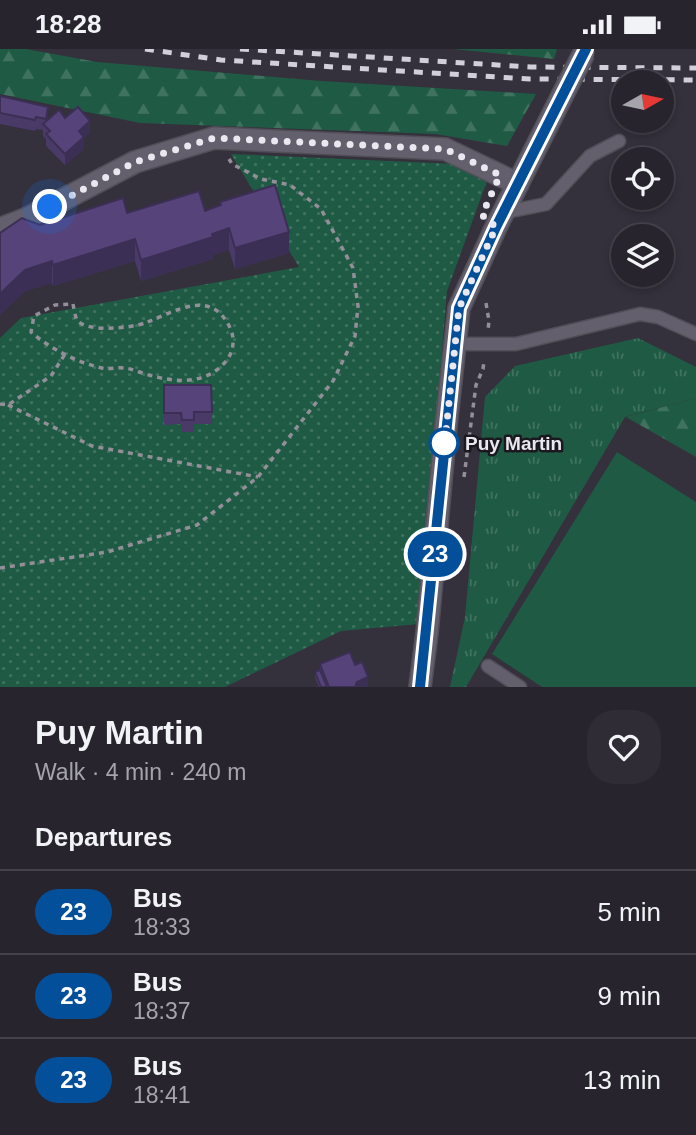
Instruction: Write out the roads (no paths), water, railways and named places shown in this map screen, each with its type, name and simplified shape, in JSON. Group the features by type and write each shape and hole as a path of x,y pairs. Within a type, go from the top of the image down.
{"street":[{"path":"420,687 459,308 585,51"},
{"path":"0,229 29,218 135,162 214,138 445,149 518,184"}],"lane":[{"path":"506,212 546,204 590,156 620,141"},
{"path":"454,344 516,344 640,314 658,317 696,334"},
{"path":"488,666 520,687"}],"railway":[{"path":"145,49 221,60 530,79 696,80"},
{"path":"240,49 530,67 696,68"}],"place":[{"name":"Puy Martin","path":"444,443"}]}
